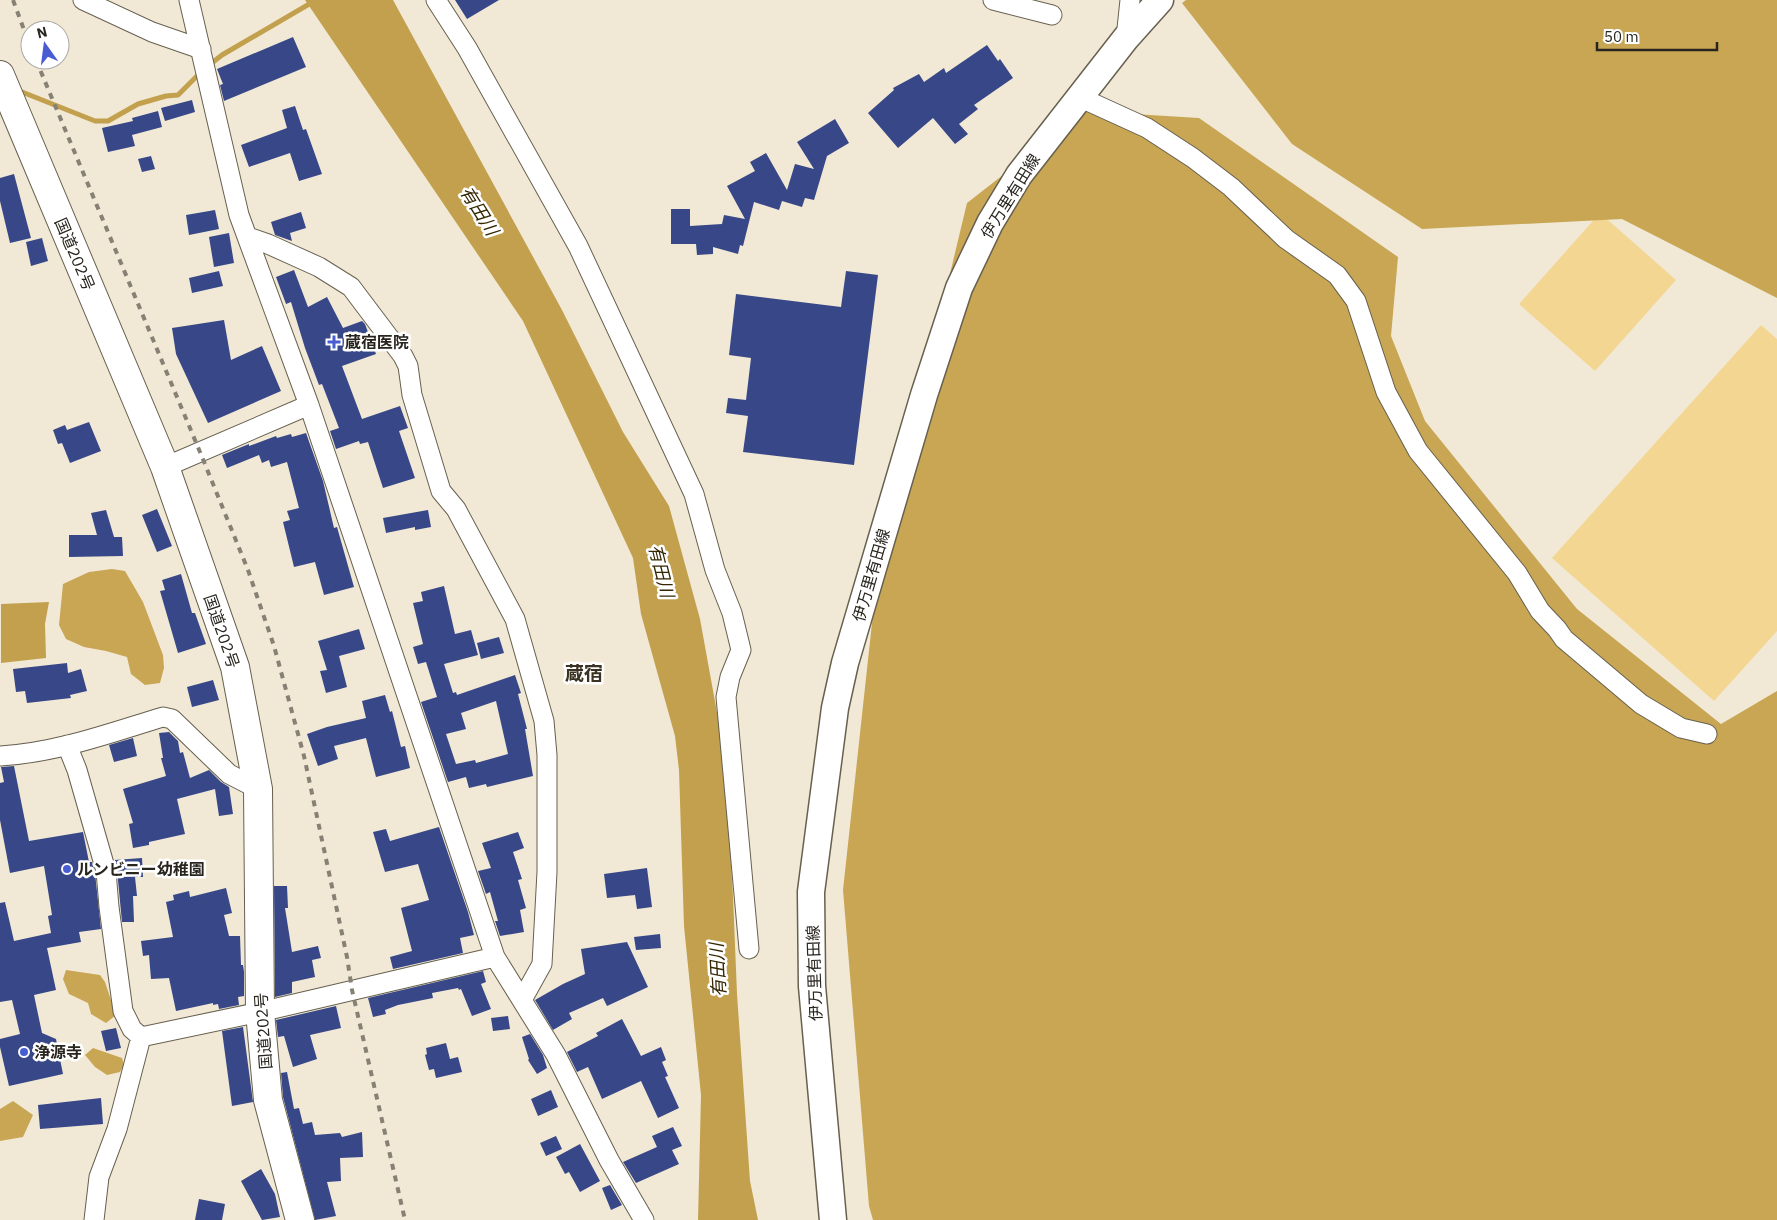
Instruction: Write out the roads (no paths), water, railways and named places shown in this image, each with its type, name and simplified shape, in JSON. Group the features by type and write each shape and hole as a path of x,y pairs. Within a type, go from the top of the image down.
{"highway":[{"name":"国道202号","path":"0,75 165,467 235,667 258,789 260,1012 268,1100 300,1220"}],"main road":[{"name":"伊万里有田線","path":"833,1220 812,986 811,892 835,708 845,663 921,405 959,288 990,223 1019,175 1126,38 1160,0"}],"street":[{"path":"83,0 152,32 201,49"},
{"path":"189,0 239,214 309,405 495,957 556,1055 609,1160 644,1220"},
{"path":"436,0 467,48 578,246 694,494 715,570 732,612 741,650 730,677 726,697 749,949"},
{"path":"993,0 1052,15"},
{"path":"1126,38 1130,0"},
{"path":"1079,97 1147,128 1193,158 1231,187 1286,239 1337,276 1356,300 1386,392 1418,451 1517,573 1540,611 1564,639 1641,704 1681,728 1707,734"},
{"path":"248,237 320,268 351,288 403,356 408,366 412,395 441,491 456,509 515,619 544,722 547,755 547,872 542,964 522,1000"},
{"path":"165,467 309,405"},
{"path":"0,756 24,755 67,745 163,717 172,719 229,774 258,789"},
{"path":"67,745 77,770 106,871 123,1011 132,1029 141,1037"},
{"path":"141,1037 260,1012 495,957"},
{"path":"94,1220 99,1177 116,1129 141,1037"}],"water":[{"name":"有田川","path":"305,0 393,0 562,310 623,432 669,506 700,619 724,751 737,994 750,1181 758,1220 698,1220 701,1095 684,926 679,770 675,736 641,614 633,558 523,321"},
{"path":"49,602 45,624 46,658 1,663 1,604"}],"waterway":[{"path":"208,66 222,55 316,0"},
{"path":"17,90 95,121 108,121 138,104 166,96 178,95 202,71"}],"railway":[{"path":"13,0 20,20"},
{"path":"40,70 248,570 274,646 304,756 347,957 352,990 405,1220"}],"place":[{"name":"蔵宿医院","path":"334,342"},
{"name":"ルンビニー幼稚園","path":"67,869"},
{"name":"浄源寺","path":"24,1052"}],"district":[{"name":"蔵宿","path":"584,673"}]}
